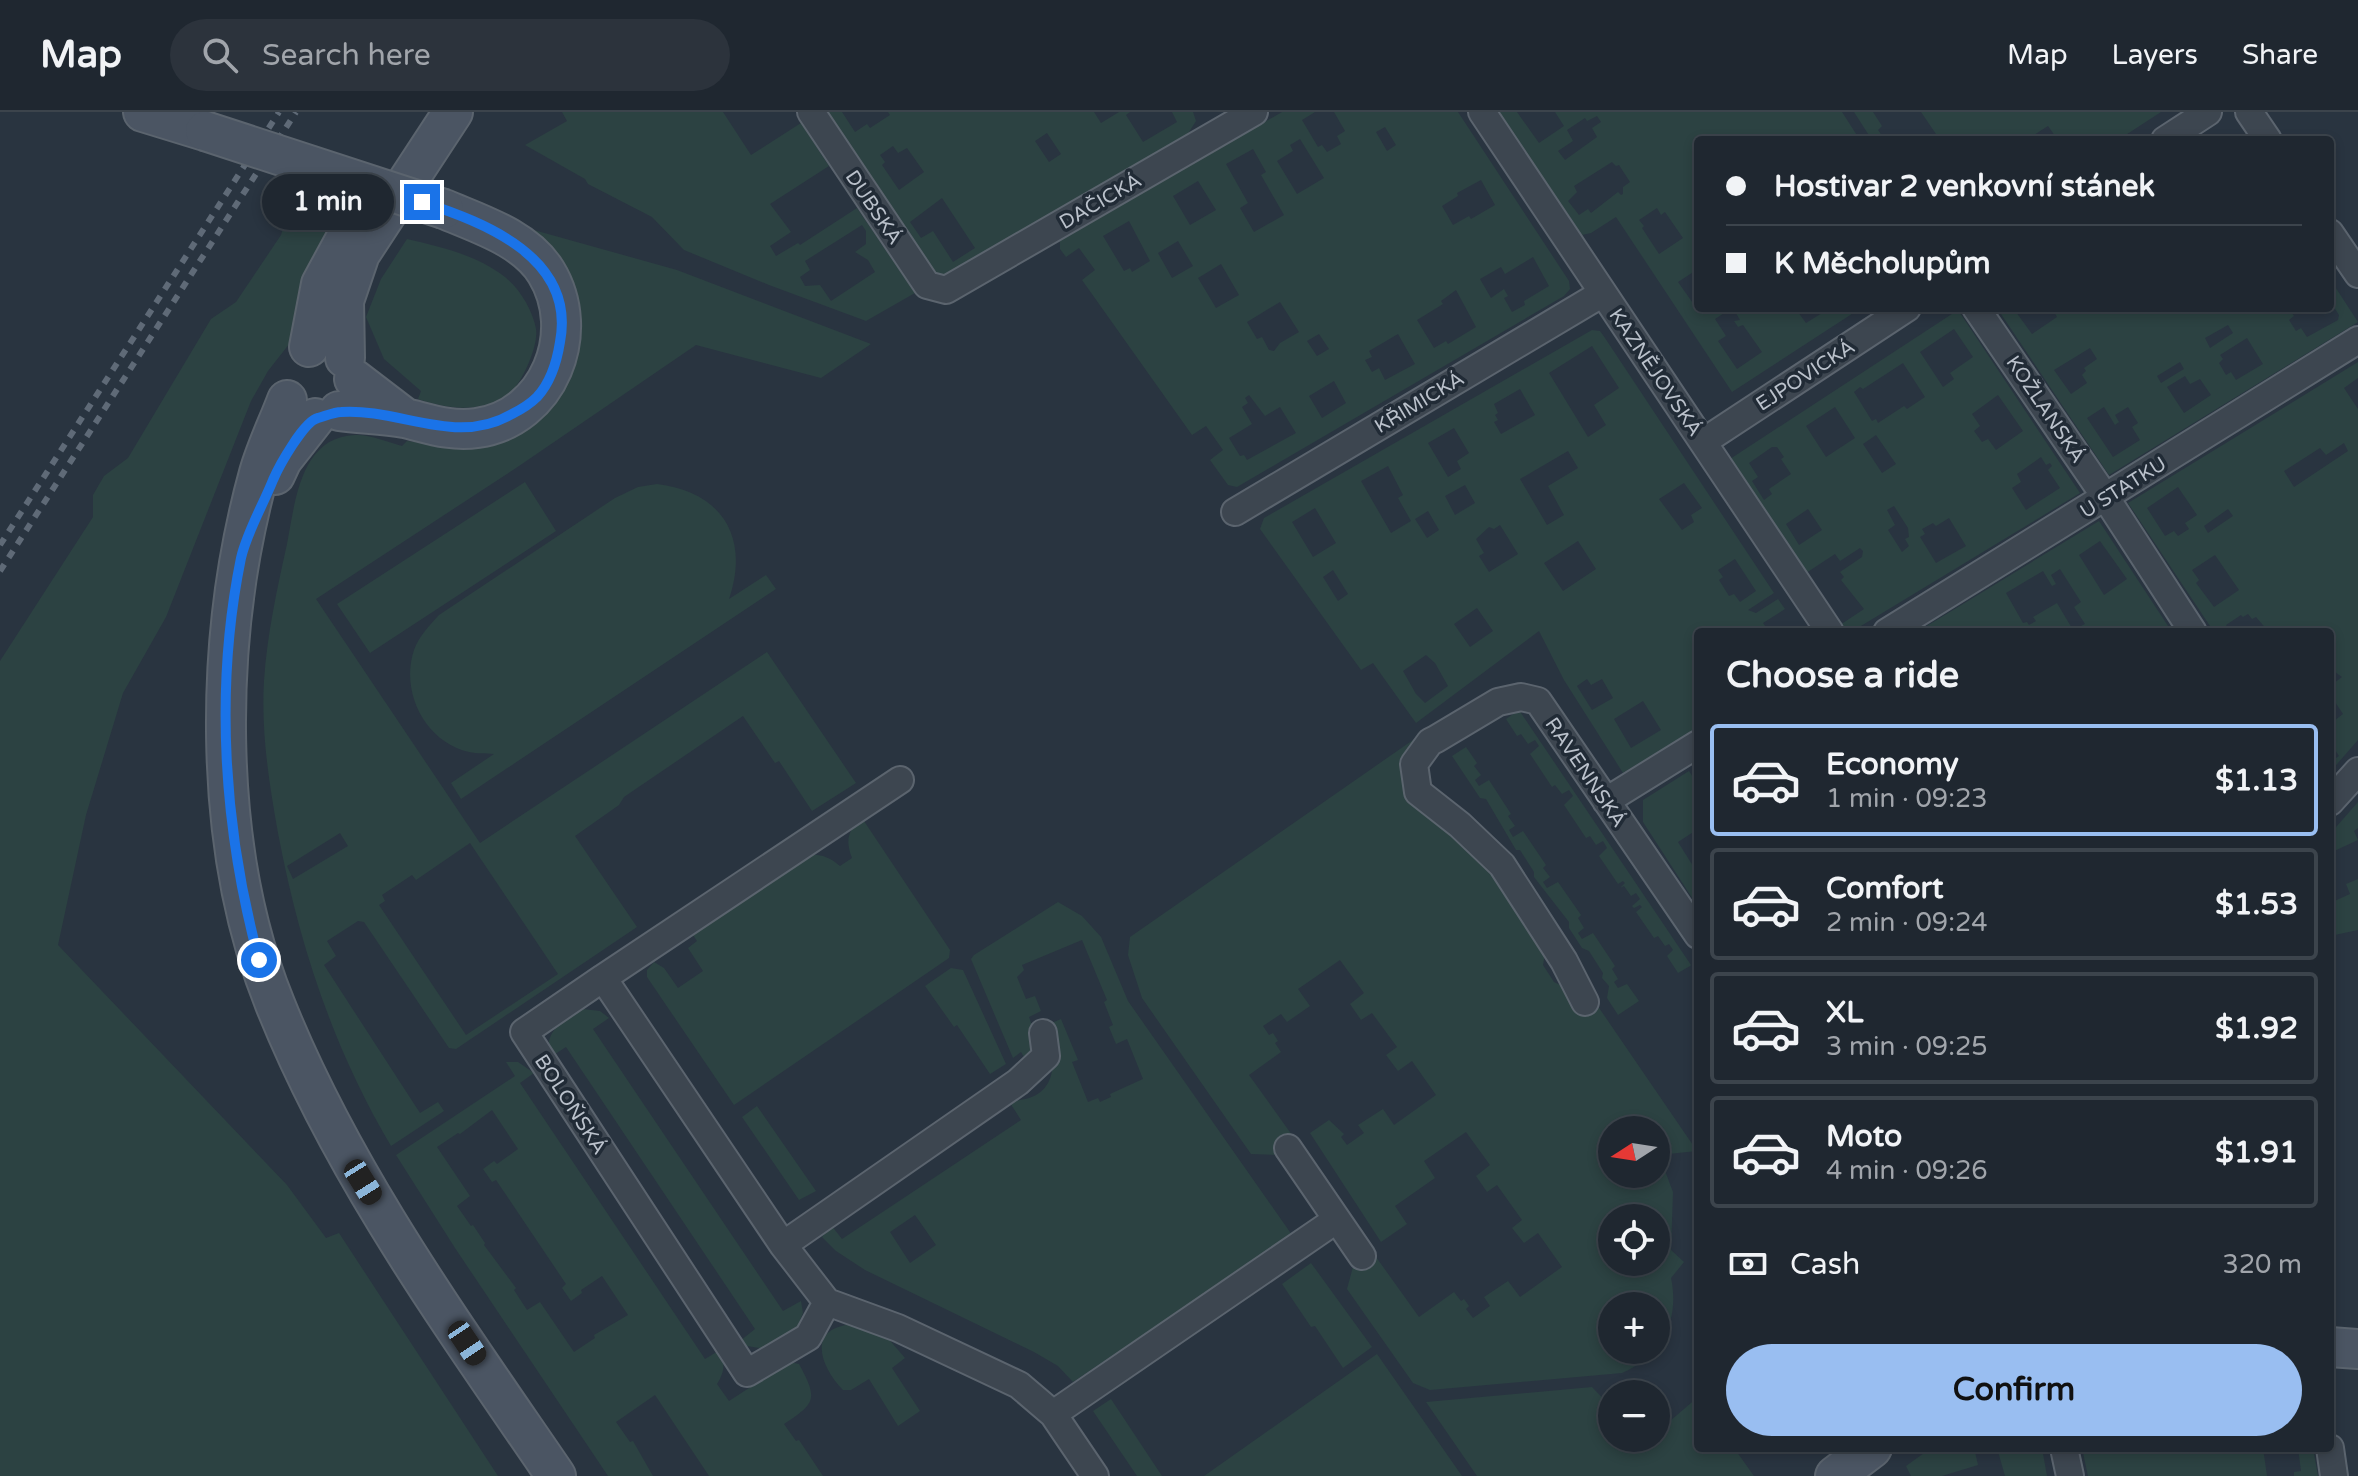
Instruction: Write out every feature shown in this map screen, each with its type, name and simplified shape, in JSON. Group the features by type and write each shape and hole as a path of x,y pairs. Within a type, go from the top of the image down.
{"street":[{"path":"143,112 444,209 496,230 530,254 545,271 557,295 562,335 550,377 537,397 498,422 478,428 453,429 405,418 283,381 285,368 292,357 309,347 329,348 328,393"},
{"path":"309,347 321,284 424,112"},
{"path":"453,112 360,254 344,301 328,393 259,472 242,555 229,650 228,781 239,873 249,922 274,1003 315,1095 350,1161 402,1245 556,1476"},
{"name":"DUBSKÁ","path":"811,112 927,285 946,290"},
{"name":"DAČICKÁ","path":"946,290 1212,122 1254,112"},
{"name":"KAZNĚJOVSKÁ","path":"1482,112 1827,628"},
{"path":"2171,136 2208,112"},
{"path":"2249,112 2265,136"},
{"path":"2334,239 2358,274"},
{"name":"KŘIMICKÁ","path":"1235,512 1603,293"},
{"name":"EJPOVICKÁ","path":"1703,442 1901,312"},
{"name":"KOŽLANSKÁ","path":"1979,312 2190,628"},
{"name":"U STATKU","path":"1894,628 2358,340"},
{"name":"RAVENNSKÁ","path":"1585,1002 1564,961 1502,865 1460,825 1418,792 1414,764 1430,742 1498,702 1521,697 1538,701 1694,929"},
{"path":"1606,801 1694,746"},
{"path":"2334,798 2358,771"},
{"path":"900,780 603,978 783,1245 827,1302 898,1328 1019,1385 1053,1414 1095,1476"},
{"name":"BOLOŇSKÁ","path":"603,978 524,1032 747,1373 808,1337 827,1302"},
{"path":"783,1245 1018,1082 1046,1056 1043,1033"},
{"path":"1288,1148 1362,1256"},
{"path":"1053,1414 1336,1220"},
{"path":"2334,1347 2358,1349"},
{"path":"1835,1476 1867,1452"},
{"path":"2065,1452 2070,1476"},
{"path":"2331,1452 2334,1476"}],"green space":[{"path":"562,112 723,112 751,155 801,123 829,166 770,204 791,232 770,246 776,256 798,243 800,245 857,208 915,293 866,321 684,250 652,217 588,184 585,179 525,145 567,121","holes":["862,225 866,231 866,244 855,252 868,260 875,272 831,301 820,285 805,286 800,277 810,270 805,261"]},
{"path":"826,112 842,112 855,132 867,124 870,128 890,115 888,112 1094,112 1101,123 1119,112 1130,112 1126,115 1143,142 1177,122 1172,112 1193,112 1196,121 1186,137 944,276 934,271","holes":["1047,133 1061,154 1049,162 1035,141","893,146 898,153 907,148 924,172 899,190 882,165 885,162 880,155","942,198 975,248 953,262 933,231 921,238 910,222"]},
{"path":"1282,112 1315,112 1302,120 1318,147 1322,145 1327,152 1341,144 1337,136 1345,131 1334,112 1458,112 1569,281 1570,289 1564,296 1237,487 1228,485 1210,460 1223,450 1206,426 1192,435 1082,280 1095,270 1079,248 1066,257 1060,249 1060,241","holes":["1385,127 1396,145 1387,151 1376,132","1300,139 1324,178 1297,194 1277,161 1293,151 1290,145","1253,149 1266,172 1261,175 1284,215 1254,232 1240,208 1248,203 1226,164","1481,180 1495,205 1453,225 1442,206 1458,196 1457,193","1198,181 1216,210 1190,225 1173,196","1129,221 1150,261 1132,272 1130,268 1124,271 1103,236","1178,241 1193,266 1172,278 1158,253","1533,257 1549,286 1512,312 1504,298 1508,296 1504,289 1491,298 1480,279 1501,267 1505,274","1221,264 1239,295 1216,308 1198,278","1456,290 1476,327 1448,344 1446,341 1434,348 1417,320 1443,304 1441,301","1280,302 1299,332 1280,343 1274,351 1269,350 1262,337 1257,339 1247,322","1319,334 1329,349 1317,356 1307,341","1398,334 1415,364 1385,380 1379,368 1372,372 1365,360 1372,357 1369,351","1334,381 1346,403 1322,418 1309,396","1249,395 1265,416 1280,407 1296,433 1247,460 1244,455 1240,456 1229,438 1252,424 1242,407 1248,403 1245,398"]},
{"path":"1497,112 1517,112 1539,143 1564,126 1555,112 1842,112 1857,136 1694,136 1694,272 1678,282 1694,305 1694,312 1726,312 1715,319 1726,336 1718,341 1737,369 1762,352 1743,325 1738,327 1734,321 1740,320 1735,312 1798,312 1806,323 1824,312 1855,312 1732,392 1616,217 1591,233 1582,235","holes":["1597,116 1601,122 1592,128 1597,137 1565,160 1558,151 1573,141 1567,130 1585,118 1587,121","1612,162 1619,165 1630,182 1623,187 1623,194 1618,192 1591,213 1588,209 1579,215 1568,201 1577,192 1574,186","1657,208 1661,215 1665,212 1683,238 1659,254 1639,220"]},
{"path":"1854,112 1873,112 1882,126 1878,130 1882,136 1869,136"},
{"path":"1921,112 2161,112 2124,136 2055,136 2048,126 2032,136 1933,136 1936,134"},
{"path":"284,193 335,214 297,334 268,371 251,401 166,617 123,693 86,815 58,945 287,1185 326,1238 339,1233 498,1476 0,1476 0,661 93,517 93,495 104,476 128,458 211,319 236,302 281,235 288,212"},
{"path":"523,227 677,270 871,344 821,378 696,345 316,599 480,843 767,652 856,783 812,811 779,761 775,763 743,716 624,797 619,805 575,836 637,927 456,1049 449,1048 364,922 358,921 327,941 336,956 324,965 420,1113 438,1102 444,1111 391,1146 352,1071 321,994 296,915 272,795 265,738 264,681 267,647 293,510 303,475 311,460 322,447 337,439 360,435 402,446 407,441 461,446 502,439 536,417 570,373","holes":["340,833 348,846 293,879 287,866","470,843 558,974 466,1035 379,905 385,901 382,895 412,875 416,880"]},
{"path":"407,239 483,263 505,277 525,301 536,329 534,346 521,378 503,399 482,406 460,408 418,399 421,391 384,359 366,317 381,279"},
{"path":"2334,285 2358,322 2109,475 2000,312 2016,312 2032,334 2057,317 2054,312 2291,312 2294,316 2289,320 2296,331 2301,328 2307,337 2338,320 2339,315 2334,307","holes":["2228,325 2233,333 2210,348 2205,338","2247,338 2263,364 2236,380 2231,372 2226,375 2219,363 2223,359 2220,355","2090,348 2097,359 2084,368 2086,371 2082,375 2087,383 2071,394 2054,370","2180,362 2184,369 2161,383 2157,376","2185,376 2190,384 2200,379 2211,395 2184,413 2167,387","2104,407 2115,425 2119,422 2115,415 2128,407 2138,423 2132,427 2140,440 2113,457 2087,418"]},
{"path":"1959,312 2080,493 1858,628 1840,628 1864,609 1841,580 1844,577 1840,572 1862,557 1860,548 1840,561 1835,554 1803,575 1727,461","holes":["1954,329 1973,357 1950,373 1954,379 1943,387 1920,352","1903,363 1925,397 1878,423 1876,419 1872,421 1854,392 1860,387 1863,389","1998,395 2023,431 1996,450 1988,439 1982,442 1974,431 1980,426 1972,414","1835,407 1855,438 1826,457 1806,426","1876,435 1896,464 1882,473 1863,444","1772,447 1777,447 1791,474 1769,489 1772,494 1764,500 1752,481 1758,477 1749,463","2041,457 2046,465 2050,463 2052,466 2048,470 2060,488 2026,510 2012,488 2021,482 2017,474","1894,506 1908,528 1909,537 1905,539 1909,546 1902,552 1888,530 1895,525 1887,510","1808,509 1822,530 1799,545 1786,524","1949,518 1966,546 1936,563 1920,537 1925,534 1922,529 1933,523 1936,526"]},
{"path":"1592,330 1600,331 1774,593 1748,610 1756,613 1778,599 1785,609 1763,623 1766,628 1694,628 1694,729 1623,773 1564,680 1539,631 1416,723 1373,663 1361,670 1260,529 1264,518","holes":["1592,346 1619,388 1594,405 1606,425 1588,437 1549,373","1520,389 1535,415 1501,434 1494,422 1498,420 1495,415 1498,413 1494,404","1454,428 1469,453 1457,461 1461,469 1448,477 1428,443","1568,451 1578,468 1548,486 1564,515 1547,525 1520,479","1388,466 1403,495 1398,498 1411,521 1391,533 1361,481","1684,483 1702,508 1691,515 1694,522 1682,530 1659,499","1465,485 1475,503 1455,515 1445,496","1315,508 1336,543 1313,557 1292,522","1428,511 1439,530 1427,538 1415,519","1500,525 1518,554 1489,572 1479,556 1484,553 1476,539 1489,527 1494,529","1578,541 1596,569 1563,591 1544,563","1735,559 1756,591 1740,602 1734,594 1729,596 1719,580 1723,577 1718,570","1333,570 1348,594 1338,601 1323,577","1477,608 1493,631 1470,647 1454,624","1426,655 1435,663 1448,686 1425,703 1403,671","1587,679 1591,685 1602,679 1613,698 1592,710 1577,686","1643,701 1661,730 1631,748 1614,719"]},
{"path":"2358,362 2358,378 2344,388 2358,409 2358,740 2334,767 2334,759 2339,756 2334,748 2334,721 2343,714 2334,702 2334,683 2342,677 2334,673 2334,628 2266,628 2256,617 2252,619 2248,614 2226,625 2228,628 2211,628 2128,503","holes":["2344,443 2348,451 2294,487 2284,471 2320,448 2326,455","2178,487 2197,515 2185,523 2189,529 2178,536 2174,531 2165,536 2147,508","2228,509 2233,516 2208,533 2204,526","2215,555 2239,590 2214,607 2196,583 2199,580 2192,570"]},
{"path":"525,482 556,531 370,653 337,604"},
{"path":"657,484 699,497 725,521 733,537 736,556 729,599 766,575 776,589 461,799 451,783 494,754 472,753 453,746 440,738 420,713 410,682 414,650 419,640 439,615 615,498 638,487"},
{"path":"2099,521 2169,628 2077,628 2085,624 2074,607 2081,602 2060,569 2051,575 2056,584 2052,586 2043,571 2006,593 2023,623 2029,625 2036,621 2033,617 2057,603 2072,628 1924,628","holes":["2100,541 2127,579 2104,595 2079,555"]},
{"path":"1519,710 1690,966 1678,973 1667,956 1673,950 1669,944 1665,946 1658,936 1654,938 1636,912 1642,907 1632,906 1640,899 1636,893 1631,896 1624,886 1620,888 1625,883 1618,884 1599,856 1607,848 1603,841 1596,845 1590,836 1586,838 1564,805 1573,796 1569,790 1562,794 1555,785 1552,787 1530,754 1539,746 1535,740 1528,744 1521,734 1517,736 1506,719"},
{"path":"1423,733 1403,772 1405,791 1496,871 1546,948 1543,965 1554,982 1595,1002 1694,1147 1694,1151 1670,1154 1670,1116 1598,1116 1598,1188 1670,1188 1670,1184 1673,1192 1671,1250 1684,1262 1671,1278 1673,1308 1670,1322 1670,1292 1598,1292 1598,1364 1639,1364 1622,1373 1430,1390 1413,1383 1347,1289 1354,1263 1371,1250 1419,1317 1454,1292 1461,1301 1464,1299 1469,1306 1466,1309 1473,1318 1490,1306 1484,1297 1508,1281 1520,1297 1562,1267 1538,1233 1524,1243 1512,1228 1522,1220 1497,1185 1487,1192 1476,1176 1490,1165 1466,1132 1424,1161 1435,1178 1395,1206 1407,1224 1381,1242 1310,1133 1329,1120 1344,1134 1341,1137 1347,1145 1364,1133 1358,1125 1383,1109 1394,1125 1436,1095 1412,1061 1398,1071 1386,1055 1397,1047 1372,1013 1361,1020 1350,1004 1364,993 1340,960 1298,989 1310,1006 1287,1022 1281,1014 1263,1026 1269,1035 1273,1033 1281,1052 1249,1075 1297,1142 1280,1155 1251,1154 1142,998 1128,955 1130,937"},
{"path":"1466,747 1481,775 1475,780 1479,786 1489,780 1511,814 1508,816 1515,826 1509,830 1513,837 1523,831 1546,865 1543,868 1550,877 1543,882 1547,888 1558,882 1581,915 1578,918 1584,928 1578,933 1582,939 1593,933 1615,966 1612,969 1618,979 1614,982 1618,988 1627,984 1639,1001 1618,1015 1607,998 1609,986 1589,951 1582,948 1569,928 1569,922 1534,877 1534,872 1520,850 1516,850 1486,799 1480,798 1452,756"},
{"path":"1689,771 1694,779 1694,832 1678,842 1694,868 1694,901 1643,822 1643,800"},
{"path":"2358,802 2358,828 2354,831 2358,840 2334,851 2334,829"},
{"path":"862,818 950,950 949,958 734,1105 647,977 647,970 654,962 664,968 678,988 703,971 688,948 697,941 691,932 808,855 825,857 840,866 852,858 849,836"},
{"path":"2358,879 2358,930 2334,935 2334,901 2350,894 2346,884"},
{"path":"1058,902 1082,916 1101,937 1128,1001 1292,1235 1073,1382 1058,1366 1034,1352 865,1270 836,1251 822,1237 831,1225 842,1239 1021,1120 1010,1103 1039,1093 1051,1077 1053,1056 1047,1025 1061,1019 1078,1060 1072,1062 1088,1102 1098,1098 1100,1102 1143,1079 1127,1039 1116,1044 1109,1027 1113,1025 1104,1002 1107,1000 1082,940 1022,965 1024,970 1017,977 1026,999 1035,996 1041,1011 1029,1017 1038,1043 1027,1062 1021,1052 1013,1058 971,959","holes":["915,1215 936,1245 910,1263 890,1232"]},
{"path":"951,968 963,970 1006,1064 990,1074 957,1025 954,1027 925,986"},
{"path":"583,1009 600,1011 609,1018 593,1029 783,1311 801,1301 803,1313 796,1330 766,1349 747,1346 740,1341 755,1329 566,1047 549,1058 549,1040 556,1028"},
{"path":"506,1062 518,1062 534,1073 520,1083 705,1359 720,1350 723,1367 717,1384 729,1401 789,1362 799,1364 809,1385 811,1399 803,1411 784,1424 796,1441 799,1440 823,1476 709,1476 655,1395 616,1422 630,1442 633,1441 653,1476 608,1476 396,1155 515,1076","holes":["492,1110 518,1149 497,1164 494,1161 483,1169 492,1182 496,1180 566,1284 562,1288 571,1301 602,1276 628,1315 594,1335 595,1338 574,1352 540,1302 527,1310 514,1290 516,1288 457,1206 470,1196 437,1147"]},
{"path":"757,1106 816,1191 799,1200 742,1117"},
{"path":"1311,1263 1372,1347 1343,1368 1282,1284"},
{"path":"856,1324 886,1336 905,1358 892,1368 920,1411 898,1426 869,1379 851,1390 843,1390 823,1359 824,1339 830,1332 840,1326"},
{"path":"1377,1354 1462,1476 1204,1476"},
{"path":"1592,1387 1598,1393 1598,1452 1670,1452 1670,1421 1694,1400 1694,1452 1737,1452 1754,1476 1477,1476 1426,1402"},
{"path":"1111,1399 1162,1476 1137,1476 1093,1411"},
{"path":"1925,1452 1975,1452 1978,1465 1942,1476 1911,1476 1906,1466"},
{"path":"1998,1452 2043,1452 2047,1476 2005,1476"},
{"path":"2083,1452 2264,1452 2267,1476 2088,1476"},
{"path":"2299,1452 2314,1452 2318,1476 2294,1476 2294,1472 2301,1471"}],"railway":[{"path":"0,545 279,112"},
{"path":"0,571 296,112"}],"route":[{"path":"259,960 239,873 228,781 229,650 242,555 282,460 315,418 339,411 405,418 453,429 478,428 498,422 537,397 550,377 562,335 557,295 545,271 530,254 496,230 422,202"}]}
